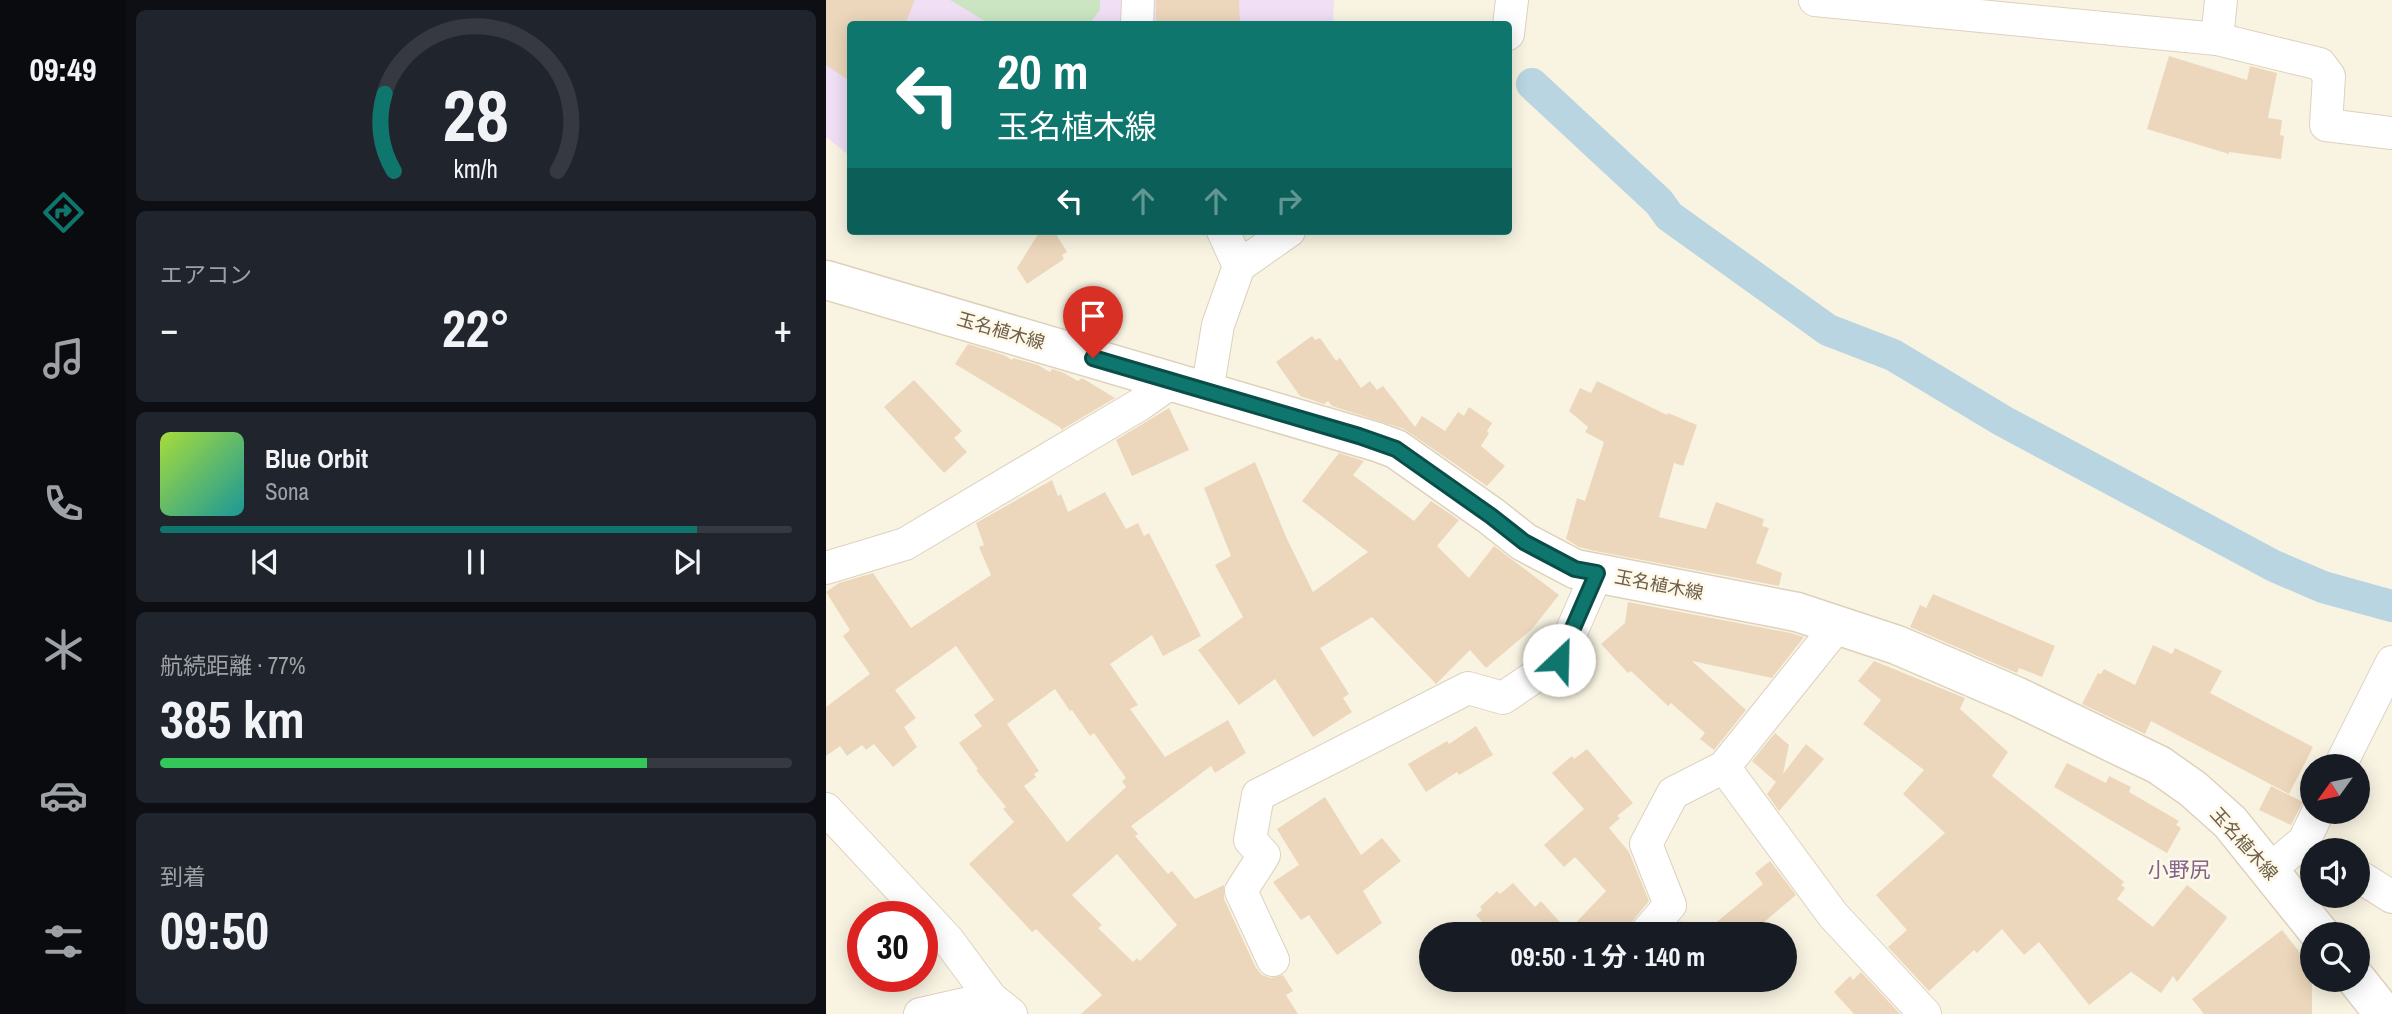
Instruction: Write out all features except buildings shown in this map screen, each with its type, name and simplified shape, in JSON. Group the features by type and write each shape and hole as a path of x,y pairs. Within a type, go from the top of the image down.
{"main road":[{"name":"玉名植木線","path":"826,280 1396,449 1524,542 1575,569 1797,612 1897,645 2018,697 2159,765 2193,789 2230,822 2310,922"},
{"path":"2367,992 2384,1014"}],"street":[{"path":"1137,21 1138,0"},
{"path":"1510,21 1512,0"},
{"path":"1815,0 2217,39 2320,64 2329,76 2326,125 2392,133"},
{"path":"2217,39 2221,0"},
{"path":"1225,235 1239,267"},
{"path":"826,568 905,544 1139,405 1190,387 1218,325 1239,267 1283,235"},
{"path":"1273,960 1241,891 1264,855 1250,840 1258,795 1468,688 1503,698 1559,660 1597,573"},
{"path":"1655,922 1670,905 1646,844 1673,793 1724,767 1838,625"},
{"path":"2346,754 2392,662"},
{"path":"1724,767 1833,915 1925,1014"},
{"path":"826,809 948,940 1001,1006"},
{"path":"2269,870 2300,853"},
{"path":"2370,883 2392,897"},
{"path":"920,1014 1001,1006"}],"shaded area":[{"path":"826,0 1121,0 1123,21 847,21 847,154 826,137"},
{"path":"1146,0 1334,0 1333,21 1145,21"}],"green space":[{"path":"950,0 1100,0 1100,10 1091,21 985,21"}],"waterway":[{"path":"1532,84 1659,202 1669,216 1828,330 1893,355 2003,421 2274,566 2323,587 2392,606"}],"district":[{"name":"小野尻","path":"2179,870"}],"route":[{"path":"1093,358 1396,449 1524,542 1575,569 1597,573 1559,660"}]}
